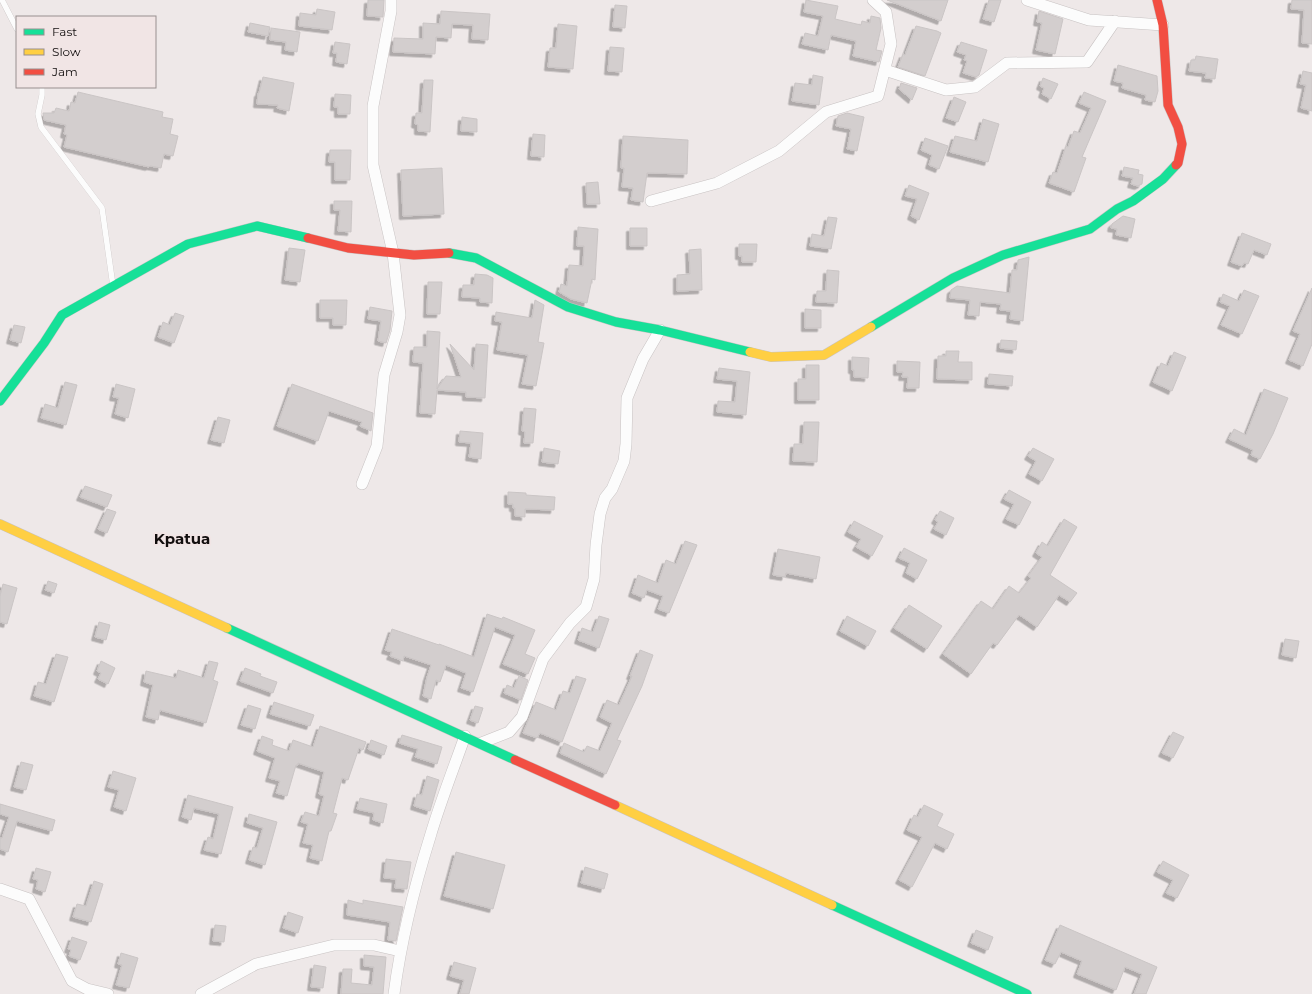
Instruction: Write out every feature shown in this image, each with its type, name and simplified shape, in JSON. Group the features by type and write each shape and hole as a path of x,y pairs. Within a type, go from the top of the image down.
{"street":[{"path":"362,484 377,446 384,375 397,332 400,315 393,253 373,165 372,106 391,11 391,0"},
{"path":"651,201 717,183 779,151 826,112 878,96 891,44 886,12 873,0"},
{"path":"1027,0 1089,20 1163,25"},
{"path":"0,401 44,343 62,314 188,244 257,226 348,248 414,255 447,253 476,258 568,307 616,322 660,330 771,357 824,355 953,278 1003,255 1090,229 1117,209 1133,201 1163,179 1178,163 1182,144 1178,127 1168,105 1163,25 1157,0"},
{"path":"885,70 946,90 975,87 1007,63 1086,62 1115,21"},
{"path":"481,744 509,732 522,717 543,659 570,623 586,607 594,579 600,514 605,498 612,489 624,461 627,398 643,359 660,330"},
{"path":"0,524 1027,994"},
{"path":"394,994 400,951 416,883 430,836 465,736"},
{"path":"0,890 29,899 72,981 87,989 108,994"},
{"path":"201,994 256,964 334,945 374,945 400,951"}],"lane":[{"path":"2,0 16,27"},
{"path":"42,88 38,114 40,127 102,208 113,286"}],"building":[{"path":"368,0 384,0 383,17 367,16"},
{"path":"806,0 838,6 835,19 861,25 862,21 870,23 871,16 880,18 881,28 876,50 882,51 879,62 853,56 856,41 831,35 828,50 802,44 805,33 818,36 823,16 804,12"},
{"path":"887,0 948,0 941,21"},
{"path":"989,0 1001,0 994,22 983,19"},
{"path":"1292,0 1312,0 1312,44 1302,43 1304,10 1291,9"},
{"path":"615,5 627,6 625,28 613,27"},
{"path":"317,9 335,12 332,30 299,26 300,13 316,15"},
{"path":"441,11 490,14 488,40 472,39 473,25 452,24 451,38 436,37 435,54 393,52 394,38 423,39 423,23 440,24"},
{"path":"1039,11 1063,19 1055,54 1036,50 1042,23 1037,22"},
{"path":"250,23 270,27 268,36 248,32"},
{"path":"558,24 577,26 573,69 548,67 550,48 556,48"},
{"path":"916,26 941,33 925,76 898,67 903,54 905,55"},
{"path":"271,28 300,32 297,52 285,50 286,42 270,40"},
{"path":"335,42 350,44 347,64 336,62 337,53 333,53"},
{"path":"961,42 987,50 979,75 976,77 963,73 967,61 964,60 966,55 957,52"},
{"path":"610,47 624,48 622,72 608,71"},
{"path":"1196,56 1218,59 1215,79 1205,78 1206,73 1189,71 1191,60 1195,60"},
{"path":"1118,65 1157,76 1158,91 1155,102 1145,100 1146,95 1122,88 1123,83 1114,81"},
{"path":"1303,71 1312,73 1312,111 1301,108 1306,85 1300,84"},
{"path":"813,75 823,77 819,105 792,101 795,83 812,85"},
{"path":"263,77 294,83 289,111 277,108 278,105 257,104 258,93"},
{"path":"1043,78 1058,84 1051,99 1042,94 1044,88 1040,86"},
{"path":"424,80 433,80 430,132 418,131 418,125 415,124 416,113 422,113"},
{"path":"901,83 917,88 912,100 899,89"},
{"path":"78,92 163,112 162,117 173,119 170,134 178,136 173,156 164,154 161,168 149,167 64,147 67,135 64,134 66,125 44,120 43,113 54,113 56,108 69,111 71,102 75,103"},
{"path":"1084,92 1106,101 1082,157 1086,158 1074,192 1049,183 1053,172 1057,173 1066,146 1068,147 1074,131 1080,133 1091,108 1079,103"},
{"path":"335,94 351,95 350,114 338,114 338,107 334,107"},
{"path":"954,97 966,102 958,122 946,118"},
{"path":"847,113 864,117 857,151 847,149 851,129 836,126 838,116"},
{"path":"462,117 477,119 477,132 461,131"},
{"path":"983,119 999,124 988,162 950,152 955,136 977,141"},
{"path":"533,134 545,135 544,157 531,156"},
{"path":"623,136 688,140 687,174 647,173 643,202 631,200 633,188 622,187 624,168 621,168"},
{"path":"925,138 948,146 939,169 929,165 932,155 921,150"},
{"path":"330,150 351,150 350,180 335,180 335,162 329,162"},
{"path":"1124,167 1139,170 1138,174 1143,175 1142,184 1138,186 1131,184 1133,178 1122,176"},
{"path":"442,168 444,214 403,216 401,170"},
{"path":"598,182 600,204 587,204 586,183"},
{"path":"909,185 929,193 919,220 911,216 917,199 905,196"},
{"path":"334,201 352,201 351,232 338,231 340,210 334,210"},
{"path":"1123,216 1135,219 1131,238 1116,235 1117,229 1111,228 1112,224"},
{"path":"828,217 837,218 831,249 810,246 812,234 824,236"},
{"path":"578,227 598,229 595,280 592,279 587,303 571,299 559,292 561,284 567,286 569,265 583,266 584,246 577,246"},
{"path":"630,228 647,228 647,246 630,246"},
{"path":"1242,233 1271,244 1267,255 1254,250 1248,264 1244,263 1242,266 1231,262"},
{"path":"739,244 757,244 756,262 742,262 742,256 739,256"},
{"path":"289,248 305,250 300,282 285,280"},
{"path":"701,249 702,290 677,291 677,275 690,274 689,250"},
{"path":"1029,257 1023,321 1010,319 1011,311 1000,310 1001,304 980,302 979,316 968,315 970,300 950,298 951,290 957,286 1010,293 1012,270 1017,270 1018,260"},
{"path":"827,270 839,271 837,303 816,302 817,291 826,291"},
{"path":"475,274 487,275 493,278 492,303 480,302 480,298 462,297 463,285 474,285"},
{"path":"428,282 442,282 440,314 427,314"},
{"path":"1312,288 1312,344 1303,366 1289,360 1300,334 1293,331"},
{"path":"1244,290 1259,296 1242,334 1221,325 1230,306 1220,302 1223,294 1239,301"},
{"path":"320,300 347,300 346,325 333,325 333,318 320,318"},
{"path":"535,300 544,305 538,342 544,343 536,386 522,384 528,355 497,350 502,322 495,321 496,312 532,318"},
{"path":"370,307 392,311 390,330 386,343 378,341 381,321 368,319"},
{"path":"805,309 821,310 821,328 805,328"},
{"path":"175,313 184,316 174,343 158,337 163,322 170,325"},
{"path":"14,325 25,327 21,343 10,340"},
{"path":"427,331 440,332 437,389 446,376 461,377 450,344 474,370 476,344 488,345 485,398 466,397 466,392 437,390 435,414 420,413 423,363 413,362 414,347 427,347"},
{"path":"1001,340 1017,341 1016,350 1000,348"},
{"path":"946,351 959,351 958,362 972,362 972,380 937,379 938,356 946,356"},
{"path":"1174,352 1186,357 1172,391 1153,382 1161,363 1168,366"},
{"path":"852,357 869,358 868,378 854,377 854,370 852,370"},
{"path":"897,361 920,362 919,388 907,388 908,377 902,377 903,372 897,372"},
{"path":"806,365 819,365 819,400 798,400 798,379 806,379"},
{"path":"719,368 750,372 746,415 717,412 718,401 735,402 737,381 717,379"},
{"path":"989,374 1013,376 1012,386 988,384"},
{"path":"65,382 77,385 66,425 41,418 45,404 58,408"},
{"path":"116,384 135,389 128,418 115,414 119,398 113,397"},
{"path":"292,384 373,413 371,431 360,426 362,422 329,411 318,441 277,426"},
{"path":"1264,389 1288,398 1273,434 1260,459 1251,455 1253,450 1229,439 1234,429 1246,435"},
{"path":"524,408 536,409 533,443 524,443 525,432 522,431"},
{"path":"218,417 230,420 224,443 211,440"},
{"path":"804,422 819,422 817,462 793,461 794,444 803,444"},
{"path":"460,431 483,433 481,459 469,457 471,443 459,442"},
{"path":"544,448 560,451 558,464 542,462"},
{"path":"1033,448 1054,459 1042,481 1029,474 1036,461 1028,456"},
{"path":"85,486 112,495 107,507 80,497"},
{"path":"1009,490 1031,502 1019,525 1006,519 1014,504 1004,499"},
{"path":"508,492 555,497 554,510 525,509 525,517 515,516 515,508 513,508 513,504 508,504"},
{"path":"107,509 116,512 107,533 98,529"},
{"path":"940,511 954,518 946,535 934,529 938,522 935,520"},
{"path":"1064,519 1077,527 1050,575 1077,593 1070,602 1059,595 1037,627 1019,615 997,645 993,643 971,674 943,654 981,601 993,609 1009,586 1019,593 1031,578 1028,576 1042,557 1036,553 1042,542 1048,546"},
{"path":"854,521 883,536 872,556 856,547 861,539 848,532"},
{"path":"685,541 697,545 669,613 658,609 663,596 647,590 644,598 632,593 638,575 658,583 666,560 676,564"},
{"path":"904,548 927,560 917,579 906,573 910,563 899,558"},
{"path":"778,549 820,557 816,579 786,573 785,577 773,575"},
{"path":"48,581 57,584 54,593 45,590"},
{"path":"3,584 17,588 7,624 0,622 0,596"},
{"path":"909,605 942,626 927,649 894,628"},
{"path":"487,614 502,619 503,617 535,630 525,654 535,658 528,674 503,664 515,635 495,627 473,692 461,688 466,673 446,665 440,682 436,680 431,699 423,696 431,665 404,656 403,661 390,656 392,652 385,650 392,629 474,657"},
{"path":"599,616 609,619 599,648 578,640 582,628 593,632"},
{"path":"847,616 876,631 868,646 840,631"},
{"path":"99,622 110,625 106,640 95,637"},
{"path":"1285,639 1299,641 1296,658 1282,655"},
{"path":"640,650 653,655 642,686 617,740 621,741 606,774 560,753 564,743 584,752 587,746 600,751 612,723 600,717 607,700 619,705 632,676 630,676"},
{"path":"56,654 68,657 54,702 34,696 38,682 46,684"},
{"path":"101,661 115,668 108,684 98,679 101,673 97,671"},
{"path":"209,661 218,663 213,680 218,682 206,723 160,710 158,720 146,717 153,685 144,682 146,671 176,678 178,670 204,678"},
{"path":"245,668 261,674 260,676 277,682 273,693 240,681"},
{"path":"519,676 528,680 521,700 504,693 507,685 514,688"},
{"path":"576,676 586,679 562,742 540,733 537,738 523,733 536,702 556,710 563,691 570,693"},
{"path":"274,702 314,715 310,726 270,714"},
{"path":"248,705 261,709 255,729 241,725"},
{"path":"475,706 483,708 478,723 470,720"},
{"path":"320,726 366,742 363,750 359,748 348,780 342,778 333,813 337,814 331,831 329,831 322,861 310,858 313,845 303,843 308,824 301,822 305,812 319,816 324,796 319,794 324,772 298,763 298,765 296,765 287,796 276,793 280,781 269,778 275,758 257,751 262,736 273,740 272,745 289,751 293,740 313,747"},
{"path":"1173,732 1184,737 1173,758 1162,753"},
{"path":"402,735 442,747 437,764 415,757 418,749 399,743"},
{"path":"371,740 387,746 384,755 368,749"},
{"path":"21,762 33,765 26,790 14,787"},
{"path":"113,771 136,778 126,811 114,807 119,790 108,787"},
{"path":"427,776 439,780 430,811 414,806 417,794 422,795"},
{"path":"188,795 233,807 221,854 204,850 208,837 213,839 219,814 194,808 191,820 182,817"},
{"path":"360,798 387,804 383,823 373,820 374,813 357,809"},
{"path":"0,804 55,820 52,831 17,821 8,852 0,849 0,838 2,838 9,817 0,814"},
{"path":"924,805 943,814 937,826 954,834 947,849 935,843 912,887 899,880 922,837 907,830 914,815 918,817"},
{"path":"249,814 277,822 265,865 249,860 253,847 257,848 263,828 247,823"},
{"path":"456,852 505,865 493,909 444,896"},
{"path":"386,859 411,862 407,889 395,888 396,879 384,878"},
{"path":"1163,861 1189,875 1177,898 1166,893 1173,880 1157,872"},
{"path":"585,867 608,874 604,889 581,883"},
{"path":"36,868 51,872 45,892 36,889 38,880 33,879"},
{"path":"94,881 103,884 91,922 73,917 77,904 86,906"},
{"path":"348,900 363,904 363,900 403,907 396,941 388,940 390,922 347,915"},
{"path":"288,912 303,917 298,933 283,928"},
{"path":"215,925 226,926 224,942 213,941"},
{"path":"1060,925 1157,967 1146,994 1134,994 1142,974 1125,967 1116,990 1077,974 1082,961 1061,952 1055,964 1045,960"},
{"path":"976,930 993,937 988,950 971,943"},
{"path":"72,937 87,942 80,960 69,956 71,950 68,949"},
{"path":"121,953 138,958 129,988 116,985 122,965 118,964"},
{"path":"364,955 386,957 383,994 341,994 343,969 352,969 351,983 372,985 374,967 364,966"},
{"path":"454,962 476,968 469,994 460,994 464,980 450,976"},
{"path":"314,965 326,967 323,988 311,987"}],"traffic: fast":[{"path":"871,327 953,278 1003,255 1090,229 1117,209 1133,201 1163,179 1176,165"},
{"path":"0,401 44,343 62,315 188,244 257,226 308,238"},
{"path":"449,253 476,258 568,307 616,322 660,330 750,352"},
{"path":"227,628 515,760"},
{"path":"832,905 1027,994"}],"traffic: slow":[{"path":"750,352 771,357 824,355 871,327"},
{"path":"0,524 227,628"},
{"path":"615,805 832,905"}],"traffic: jam":[{"path":"1157,0 1163,25 1168,105 1178,127 1182,144 1178,163 1176,165"},
{"path":"308,238 348,248 414,255 449,253"},
{"path":"515,760 615,805"}],"district":[{"name":"Kpatua","path":"182,539"}]}
